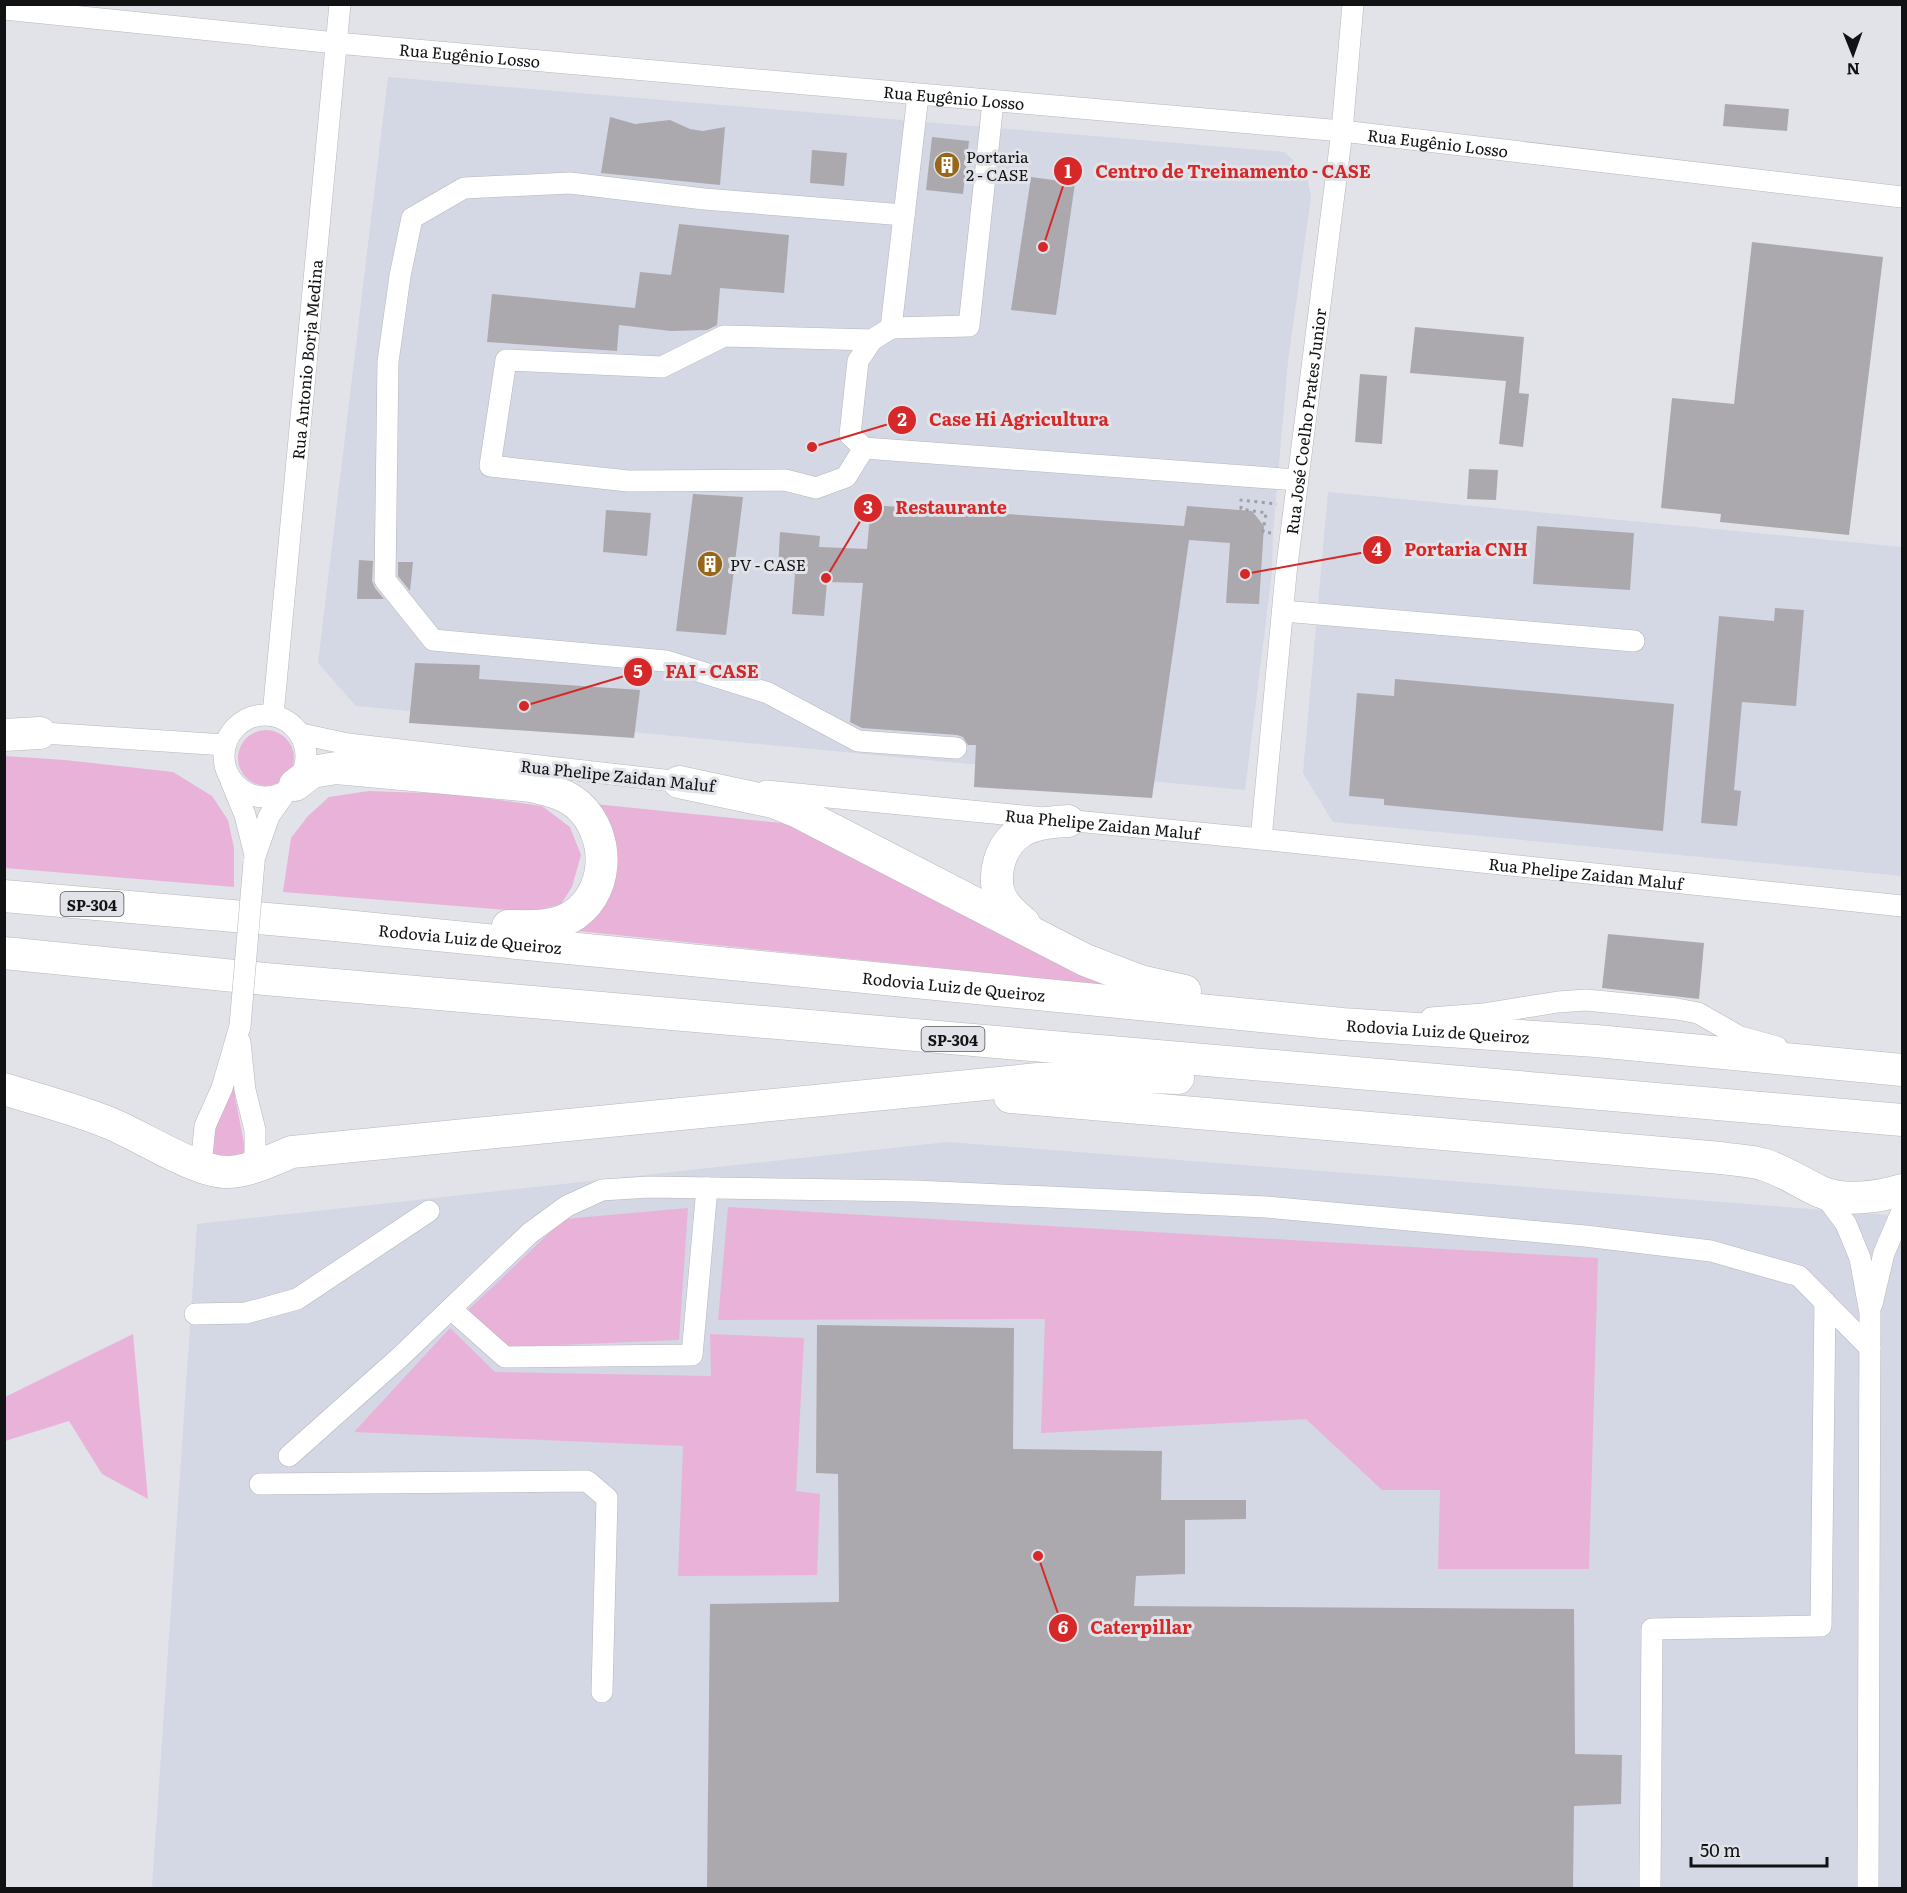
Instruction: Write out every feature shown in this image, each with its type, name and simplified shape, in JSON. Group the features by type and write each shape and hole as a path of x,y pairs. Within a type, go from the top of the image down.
{"highway":[{"path":"4,735 40,733"},
{"path":"290,789 312,772 336,768 532,786 556,792 577,803 589,816 602,852 602,870 595,893 582,909 566,920 545,926 314,923"},
{"path":"679,782 773,802 798,812 1085,960 1140,981 1342,1024"},
{"path":"1041,938 1008,909 1000,897 997,884 1001,855 1019,832 1050,822 1068,821"},
{"path":"4,881 180,912"},
{"name":"Rodovia Luiz de Queiroz","path":"4,896 314,923 1342,1024 1596,1041 1902,1068"},
{"name":"SP-304","path":"4,953 265,979 1902,1120"},
{"path":"4,1089 110,1123 201,1166 225,1172 240,1171 292,1152 1038,1079 1146,1077 1562,1092"},
{"path":"929,1090 1721,1158 1762,1164 1794,1177 1823,1193 1855,1198 1885,1195 1902,1190"}],"street":[{"name":"Rua Antonio Borja Medina","path":"273,715 340,4"},
{"name":"Rua José Coelho Prates Junior","path":"1261,839 1294,506 1342,131 1353,4"},
{"name":"Rua Eugênio Losso","path":"4,9 336,43 1342,131 1902,197"},
{"path":"891,327 918,95"},
{"path":"993,102 969,326 891,327 872,340 858,361 850,435 864,448 1298,480"},
{"path":"904,215 704,199 570,183 464,188 412,218 400,276 388,362 385,580 433,640 666,661 768,693 858,741 956,748"},
{"path":"864,448 846,477 816,488 785,480 628,481 490,466 506,360 662,367 724,336 872,340"},
{"path":"1283,611 1634,641"},
{"path":"201,1166 205,1126 222,1088 239,1028 255,858 269,816 301,777 306,766 307,755 301,734 293,725 273,715 250,717 240,723 232,731 225,745 224,759 245,815 255,858"},
{"path":"4,729 225,745"},
{"name":"Rua Phelipe Zaidan Maluf","path":"301,734 348,744 679,782 1261,839 1902,906"},
{"path":"230,778 249,794 261,797 274,796 290,789"},
{"path":"239,1028 245,1090 255,1130 255,1166"},
{"path":"289,1456 399,1358 530,1233 567,1206 602,1190 649,1187 915,1191 1266,1208 1585,1236 1712,1251 1799,1276 1870,1347"},
{"path":"451,1309 505,1357 692,1355 708,1188"},
{"path":"1823,1193 1846,1224 1860,1258 1870,1313 1868,1888"},
{"path":"195,1314 246,1313 297,1299 429,1211"},
{"path":"1870,1313 1884,1253 1902,1211"},
{"path":"1650,1888 1652,1629 1821,1626 1825,1302"},
{"path":"260,1484 587,1481 607,1498 602,1692"}],"path":[{"path":"1273,533 1263,532 1266,513 1241,509 1241,500 1294,506"}],"shaded area":[{"path":"388,77 1284,152 1306,172 1311,197 1288,361 1273,533 1272,572 1245,790 356,706 318,663"},
{"path":"1328,492 1902,547 1902,876 1333,822 1303,773"},
{"path":"260,730 272,730 282,734 290,742 294,758 290,774 282,782 272,786 260,786 250,782 242,774 238,764 238,752 242,742 250,734"},
{"path":"5,756 173,772 212,796 228,820 234,848 234,887 5,868"},
{"path":"369,791 455,794 542,806 570,827 581,855 572,887 561,904 533,912 283,892 291,838 308,816 329,797"},
{"path":"585,803 782,823 802,828 1107,985 558,929 587,912"},
{"path":"237,1060 235,1097 245,1148 241,1159 212,1157 213,1134 224,1106"},
{"path":"948,1142 1902,1216 1902,1888 152,1888 197,1224"},
{"path":"728,1207 1598,1258 1589,1569 1438,1569 1440,1490 1382,1490 1306,1419 1041,1433 1045,1319 718,1320"},
{"path":"688,1208 679,1340 509,1347 468,1310 564,1219"},
{"path":"450,1328 495,1372 711,1376 710,1334 804,1338 796,1491 820,1494 817,1575 678,1576 683,1446 354,1432"},
{"path":"133,1334 148,1499 102,1474 69,1421 5,1441 5,1397"}],"building":[{"path":"1725,104 1789,109 1787,131 1723,126"},
{"path":"610,117 635,124 670,120 690,129 703,131 725,127 720,185 601,173"},
{"name":"Portaria 2 - CASE","path":"932,137 969,141 963,194 926,190"},
{"path":"812,150 847,153 844,186 810,183"},
{"path":"1031,177 1075,183 1056,315 1011,310"},
{"path":"679,224 789,235 784,293 720,288 717,325 707,330 671,331 619,325 617,351 487,342 492,294 635,308 640,272 671,275"},
{"path":"1752,242 1883,257 1849,535 1720,522 1721,514 1661,508 1672,398 1734,404"},
{"path":"1415,327 1524,337 1519,393 1529,394 1523,447 1499,444 1506,381 1410,373"},
{"path":"1360,374 1387,376 1382,444 1355,442"},
{"path":"1469,469 1498,470 1496,500 1467,499"},
{"name":"PV - CASE","path":"693,494 743,497 726,635 676,631"},
{"path":"871,505 1184,526 1187,506 1252,511 1264,526 1259,604 1226,603 1230,543 1189,540 1152,798 974,787 976,745 968,745 963,737 862,728 850,722 863,583 827,582 824,616 792,614 795,574 778,570 780,532 820,536 819,547 867,549"},
{"path":"606,510 651,513 647,556 603,552"},
{"path":"1537,526 1634,533 1630,590 1533,584"},
{"path":"359,560 373,561 372,581 384,599 357,599"},
{"path":"398,562 413,562 410,591 398,576"},
{"path":"1775,608 1804,610 1796,706 1742,702 1734,790 1741,791 1737,826 1701,823 1719,616 1774,621"},
{"path":"415,663 480,665 479,679 640,690 634,738 409,723"},
{"path":"1395,679 1674,704 1663,831 1384,805 1384,799 1349,796 1357,693 1394,696"},
{"path":"1608,934 1704,943 1699,999 1602,988"},
{"path":"817,1325 1014,1328 1013,1449 1162,1451 1161,1500 1246,1500 1246,1519 1185,1520 1185,1574 1136,1576 1134,1606 1574,1609 1575,1754 1622,1755 1621,1804 1574,1806 1573,1888 707,1888 710,1604 839,1602 838,1474 816,1473"}],"place":[{"name":"Portaria 2 - CASE","path":"947,165"},
{"name":"Centro de Treinamento - CASE","path":"1043,247"},
{"name":"Case Hi Agricultura","path":"812,447"},
{"name":"PV - CASE","path":"710,564"},
{"name":"Portaria CNH","path":"1245,574"},
{"name":"Restaurante","path":"826,578"},
{"name":"FAI - CASE","path":"524,706"},
{"name":"Caterpillar","path":"1038,1556"}]}
